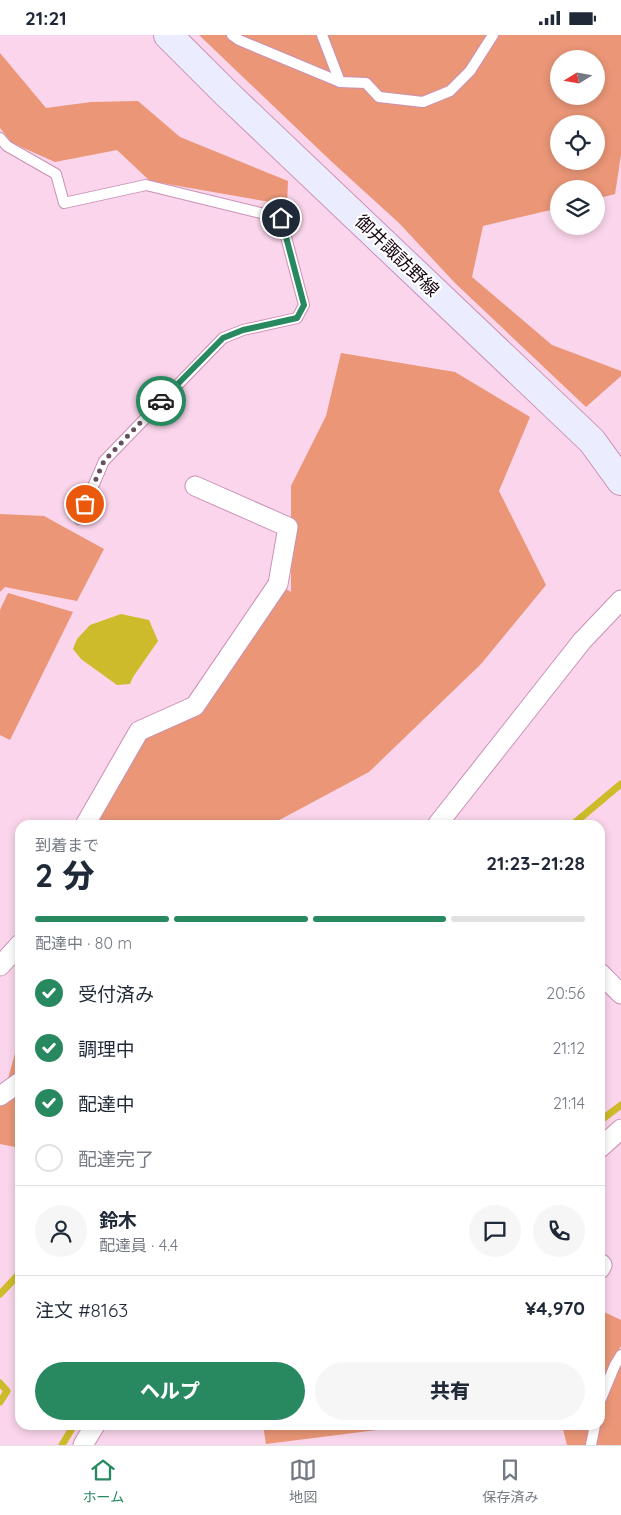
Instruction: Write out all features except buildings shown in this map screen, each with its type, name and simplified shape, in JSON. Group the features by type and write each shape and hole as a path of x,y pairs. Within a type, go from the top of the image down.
{"main road":[{"name":"御井諏訪野線","path":"168,35 592,441 621,481"}],"street":[{"path":"87,820 139,731 195,706 278,585 288,527 195,486"},
{"path":"441,820 582,641 621,600"},
{"path":"0,966 15,950"},
{"path":"605,978 621,993"},
{"path":"0,1096 15,1086"},
{"path":"605,1143 621,1129"},
{"path":"83,1445 92,1430"}],"lane":[{"path":"232,35 239,40 340,82 366,83 379,97 423,102 450,91 470,71 493,35"},
{"path":"322,35 340,82"},
{"path":"0,138 7,146 56,174 64,203 146,185 281,218 304,305 297,318 243,330 223,338 104,461 79,519"},
{"path":"605,1389 621,1355"},
{"path":"591,1445 594,1430"}],"shaded area":[{"path":"199,35 621,35 621,155 615,194 605,197 605,180 550,180 550,210 483,226 472,277 552,345 621,371 621,376 586,407 455,283 399,223"},
{"path":"0,53 46,108 91,102 138,101 180,137 288,181 287,205 150,181 117,150 55,162 12,143 0,128"},
{"path":"341,353 455,372 530,417 499,491 546,585 481,664 369,772 279,820 88,820 139,731 195,706 278,584 291,592 291,486 326,416"},
{"path":"0,514 44,516 104,549 77,601 5,587 0,592"},
{"path":"8,593 73,612 10,740 0,735 0,610"},
{"path":"121,614 149,620 158,641 130,684 117,685 81,659 73,649 77,639 90,625"},
{"path":"15,1053 15,1147 0,1144 0,1090 6,1086"},
{"path":"605,1312 621,1320 621,1346 605,1378"},
{"path":"621,1355 621,1445 591,1445 594,1430 605,1430 605,1390"},
{"path":"264,1430 377,1430 266,1444"},
{"path":"563,1430 589,1430 586,1445 567,1445"}],"waterway":[{"path":"578,820 621,784"},
{"path":"605,1117 621,1105"},
{"path":"0,1294 15,1278"},
{"path":"0,1383 7,1391 0,1402"},
{"path":"62,1445 71,1430"}],"way so far":[{"path":"85,504 104,461 161,401"}],"route":[{"path":"161,401 223,338 243,330 297,318 304,305 281,218"}]}
